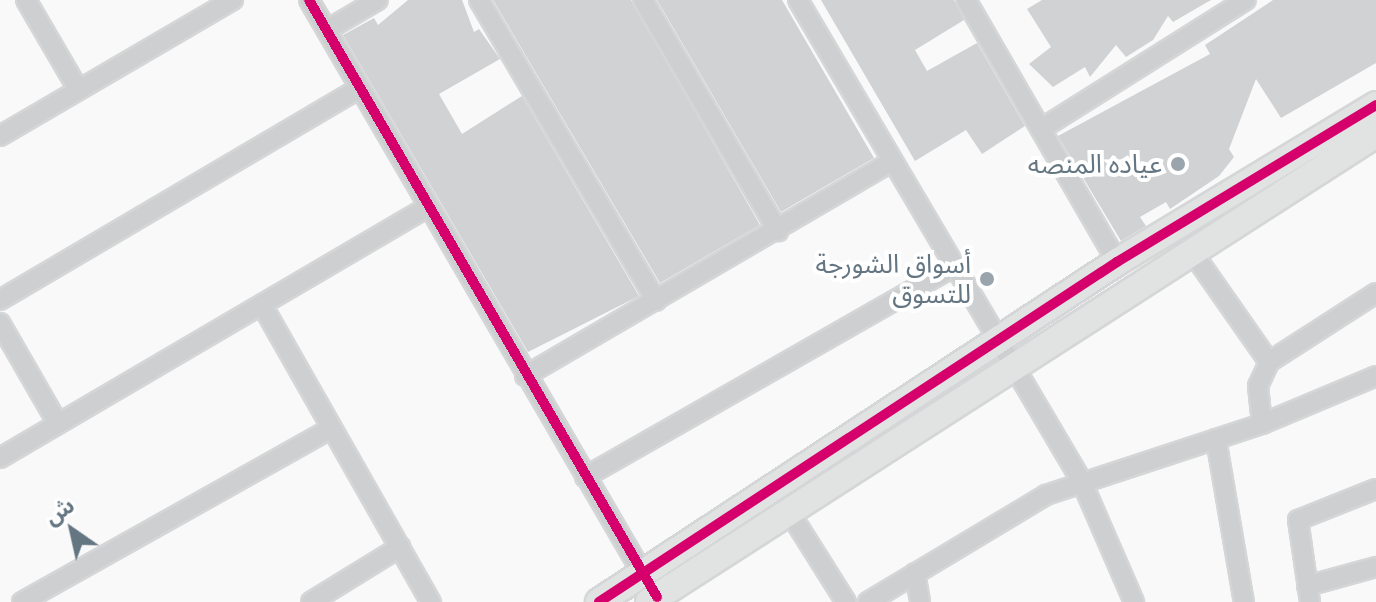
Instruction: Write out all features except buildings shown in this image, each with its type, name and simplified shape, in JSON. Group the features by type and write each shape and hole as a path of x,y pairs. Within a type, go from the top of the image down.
{"street":[{"path":"26,0 78,89"},
{"path":"0,136 233,0"},
{"path":"309,0 643,575 653,599 1190,249 1376,134"},
{"path":"327,30 378,0"},
{"path":"479,0 656,301"},
{"path":"643,0 778,231"},
{"path":"798,0 888,164 1014,363 1081,480 1134,602"},
{"path":"1041,129 1246,0"},
{"path":"972,2 1117,262"},
{"path":"0,300 360,88"},
{"path":"599,602 1117,262 1376,105"},
{"path":"525,376 888,164"},
{"path":"0,458 428,207"},
{"path":"1190,249 1269,362"},
{"path":"585,477 952,268"},
{"path":"1262,424 1258,386 1269,362 1376,293"},
{"path":"262,305 431,602"},
{"path":"0,323 58,424"},
{"path":"868,602 1081,480 1262,424 1376,376"},
{"path":"22,602 332,428"},
{"path":"1216,439 1244,602"},
{"path":"1376,489 1298,520 1309,594 1376,567"},
{"path":"788,510 846,602"},
{"path":"311,602 400,547"},
{"path":"915,573 920,602"}],"cycle path":[{"path":"309,0 657,597"},
{"path":"599,602 1117,262 1376,105"}],"place":[{"name":"عياده المنصه","path":"1178,164"},
{"name":"أسواق الشورجة للتسوق","path":"987,279"}]}
